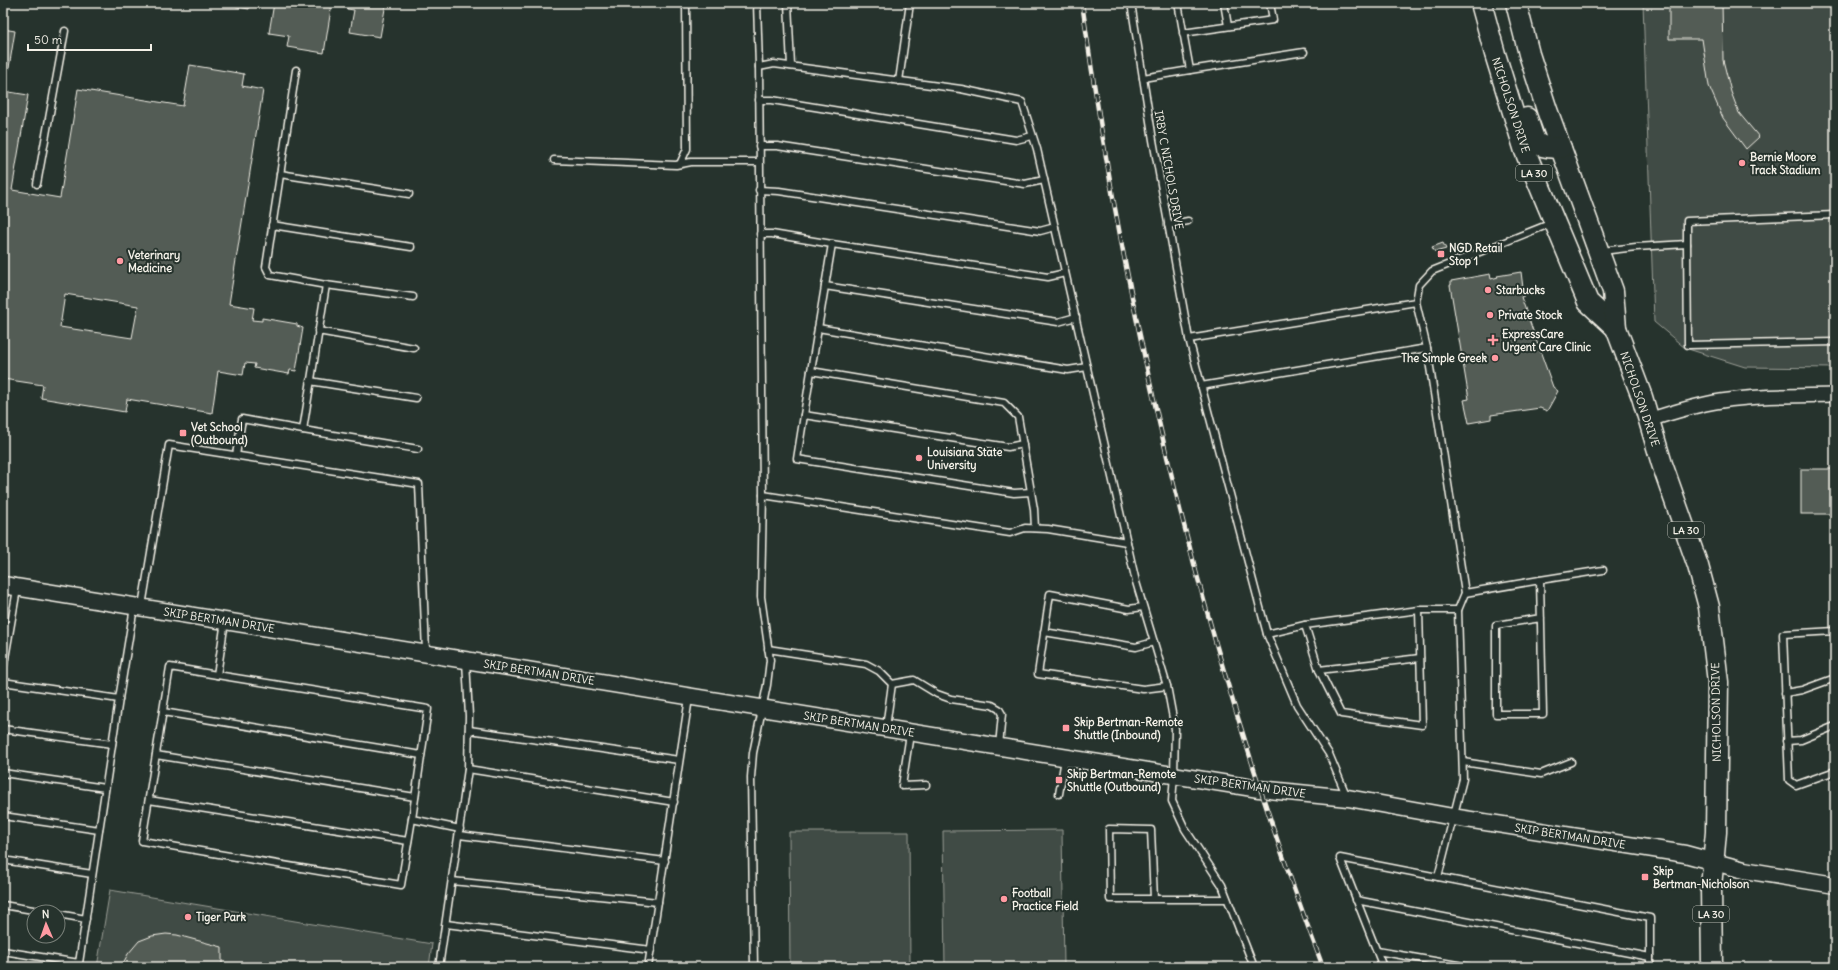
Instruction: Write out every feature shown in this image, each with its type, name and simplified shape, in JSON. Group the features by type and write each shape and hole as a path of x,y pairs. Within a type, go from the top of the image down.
{"main road":[{"name":"NICHOLSON DRIVE","path":"1482,3 1505,87 1525,151 1588,302 1616,328"},
{"name":"NICHOLSON DRIVE","path":"1516,3 1529,54 1565,146 1613,291 1616,328 1649,420 1662,464 1698,566 1708,608 1714,642 1718,682 1714,862 1711,887 1712,967"},
{"path":"1505,87 1521,98 1536,143 1542,147 1565,146"}],"street":[{"path":"1649,420 1700,404 1721,401 1747,398 1835,395"},
{"name":"SKIP BERTMAN DRIVE","path":"10,586 1259,789 1348,798 1453,817 1685,854 1744,870 1835,885"}],"lane":[{"path":"680,164 687,149 686,3"},
{"path":"754,967 751,777 753,753 767,685 770,660 761,597 763,495 759,67 757,3"},
{"path":"788,3 791,66"},
{"path":"899,81 910,3"},
{"name":"IRBY C NICHOLS DRIVE","path":"1131,3 1168,225 1189,339 1267,634 1297,704 1329,754 1348,798"},
{"path":"1178,3 1190,70"},
{"path":"1224,3 1228,26"},
{"path":"1183,33 1273,20 1270,3"},
{"path":"37,184 65,31"},
{"path":"1143,78 1304,52"},
{"path":"759,67 774,64 791,66 961,89 1022,102 1044,180 1143,607 1167,686 1175,729 1172,801 1186,829 1222,885 1254,967"},
{"path":"296,70 266,267 270,274 326,285 412,297"},
{"path":"759,100 772,100 1016,140 1032,136"},
{"path":"759,146 777,146 1025,184 1044,180"},
{"path":"554,160 647,164 759,162"},
{"path":"280,174 409,194"},
{"path":"759,190 779,191 1040,231 1055,227"},
{"path":"1835,215 1687,221 1688,345 1835,342"},
{"path":"1168,225 1188,221"},
{"path":"1438,877 1463,779 1458,610 1465,593 1427,348 1416,302 1419,285 1432,271 1555,222"},
{"path":"272,225 411,247"},
{"path":"760,234 772,234 1048,278 1065,272"},
{"path":"832,244 797,458 1014,493 1031,492"},
{"path":"1599,252 1636,247 1687,244"},
{"path":"302,430 326,285"},
{"path":"825,286 1058,322 1076,317"},
{"path":"1189,339 1416,302"},
{"path":"818,328 1068,370 1087,366"},
{"path":"318,332 414,348"},
{"path":"1201,386 1427,348"},
{"path":"811,371 1004,403 1018,417 1031,492 1035,528"},
{"path":"310,381 416,398"},
{"path":"804,415 1008,447 1023,444"},
{"path":"236,455 242,419 418,449"},
{"path":"3,951 79,965 119,699 169,445 419,484 423,630 426,654"},
{"path":"763,495 1010,533 1025,528 1035,528 1127,542"},
{"path":"1465,593 1603,570"},
{"path":"1540,580 1541,618 1542,714 1496,714 1496,625 1541,618"},
{"path":"3,670 10,586"},
{"path":"1143,607 1129,609 1050,594 1038,674 1143,689 1167,686"},
{"path":"1267,634 1305,625 1419,610 1458,610"},
{"path":"1305,625 1319,670 1341,714 1422,725 1419,610"},
{"path":"217,675 225,621"},
{"path":"1835,631 1783,634 1789,780 1796,785 1835,771"},
{"path":"1044,632 1136,647 1154,642"},
{"path":"768,649 866,664 879,671 892,684"},
{"path":"1319,670 1420,658"},
{"path":"439,967 468,769 469,730 466,660"},
{"path":"170,667 428,709 402,884 142,841 163,712 170,667"},
{"path":"1785,693 1802,690 1835,678"},
{"path":"892,684 914,680 937,694 951,699 992,705 1000,709 1002,714 999,746"},
{"path":"3,682 119,699"},
{"path":"886,728 892,684"},
{"path":"648,967 689,696"},
{"path":"163,712 421,755"},
{"path":"1787,741 1801,740 1835,726"},
{"path":"3,728 112,744"},
{"path":"469,730 679,760"},
{"path":"910,732 902,786 926,785"},
{"path":"156,755 415,797"},
{"path":"1059,794 1065,757"},
{"path":"1463,762 1541,774 1571,762"},
{"path":"468,769 674,802"},
{"path":"3,773 105,788"},
{"path":"149,800 408,841"},
{"path":"3,816 99,830"},
{"path":"412,819 459,832 665,861"},
{"path":"1154,899 1151,830 1109,829 1110,899 1154,899 1227,899"},
{"path":"1383,967 1340,858 1650,918 1650,967"},
{"path":"3,860 92,874"},
{"path":"452,881 658,902"},
{"path":"1356,900 1650,957"},
{"path":"3,905 26,909"},
{"path":"66,915 86,919"},
{"path":"446,924 651,950"},
{"path":"1377,951 1469,967"}],"shaded area":[{"name":"Bernie Moore Track Stadium","path":"1643,3 1835,3 1835,368 1745,367 1685,348 1654,322"},
{"name":"Football Practice Field","path":"1062,830 1064,967 945,967 943,831"},
{"path":"789,832 909,832 910,967 790,967"},
{"name":"Tiger Park","path":"110,890 432,944 429,967 97,967"}],"building":[{"path":"215,3 250,3 249,9"},
{"path":"274,3 332,3 324,53 287,47 289,36 269,33"},
{"path":"348,3 386,3 380,37 350,32 354,10 347,9"},
{"path":"1669,3 1722,3 1723,60 1731,92 1739,113 1759,137 1746,149 1723,118 1709,86 1702,39 1669,39"},
{"path":"3,29 15,31 6,86 4,85 3,91"},
{"name":"Veterinary Medicine","path":"190,65 244,74 242,86 263,90 229,304 254,308 252,320 262,321 262,318 297,324 297,326 303,328 296,371 290,370 289,374 254,368 255,364 245,363 243,375 218,371 212,413 127,399 125,412 41,398 43,385 3,379 3,91 28,95 12,190 60,198 78,89 183,106","holes":["65,294 138,306 132,338 60,327"]},
{"path":"1443,243 1446,249 1435,252 1432,247"},
{"path":"1521,272 1524,296 1521,297 1553,387 1558,391 1547,411 1540,408 1491,415 1491,419 1469,423 1464,400 1469,399 1450,285 1451,281 1490,274 1491,279 1498,277 1497,276"},
{"path":"1801,469 1835,469 1835,514 1801,514"},
{"path":"166,934 177,935 222,947 222,967 121,967 128,954 139,941 152,936"}],"railway":[{"path":"1082,3 1122,249 1147,371 1176,492 1207,612 1242,731 1281,850 1323,967"}],"place":[{"name":"Bernie Moore Track Stadium","path":"1742,163"},
{"name":"NGD Retail Stop 1","path":"1441,254"},
{"name":"Veterinary Medicine","path":"120,261"},
{"name":"Starbucks","path":"1488,290"},
{"name":"Private Stock","path":"1490,315"},
{"name":"ExpressCare Urgent Care Clinic","path":"1493,340"},
{"name":"The Simple Greek","path":"1495,358"},
{"name":"Vet School (Outbound)","path":"183,433"},
{"name":"Louisiana State University","path":"919,458"},
{"name":"Skip Bertman-Remote Shuttle (Inbound)","path":"1066,728"},
{"name":"Skip Bertman-Remote Shuttle (Outbound)","path":"1059,780"},
{"name":"Skip Bertman-Nicholson","path":"1645,877"},
{"name":"Football Practice Field","path":"1004,899"},
{"name":"Tiger Park","path":"188,917"}]}
